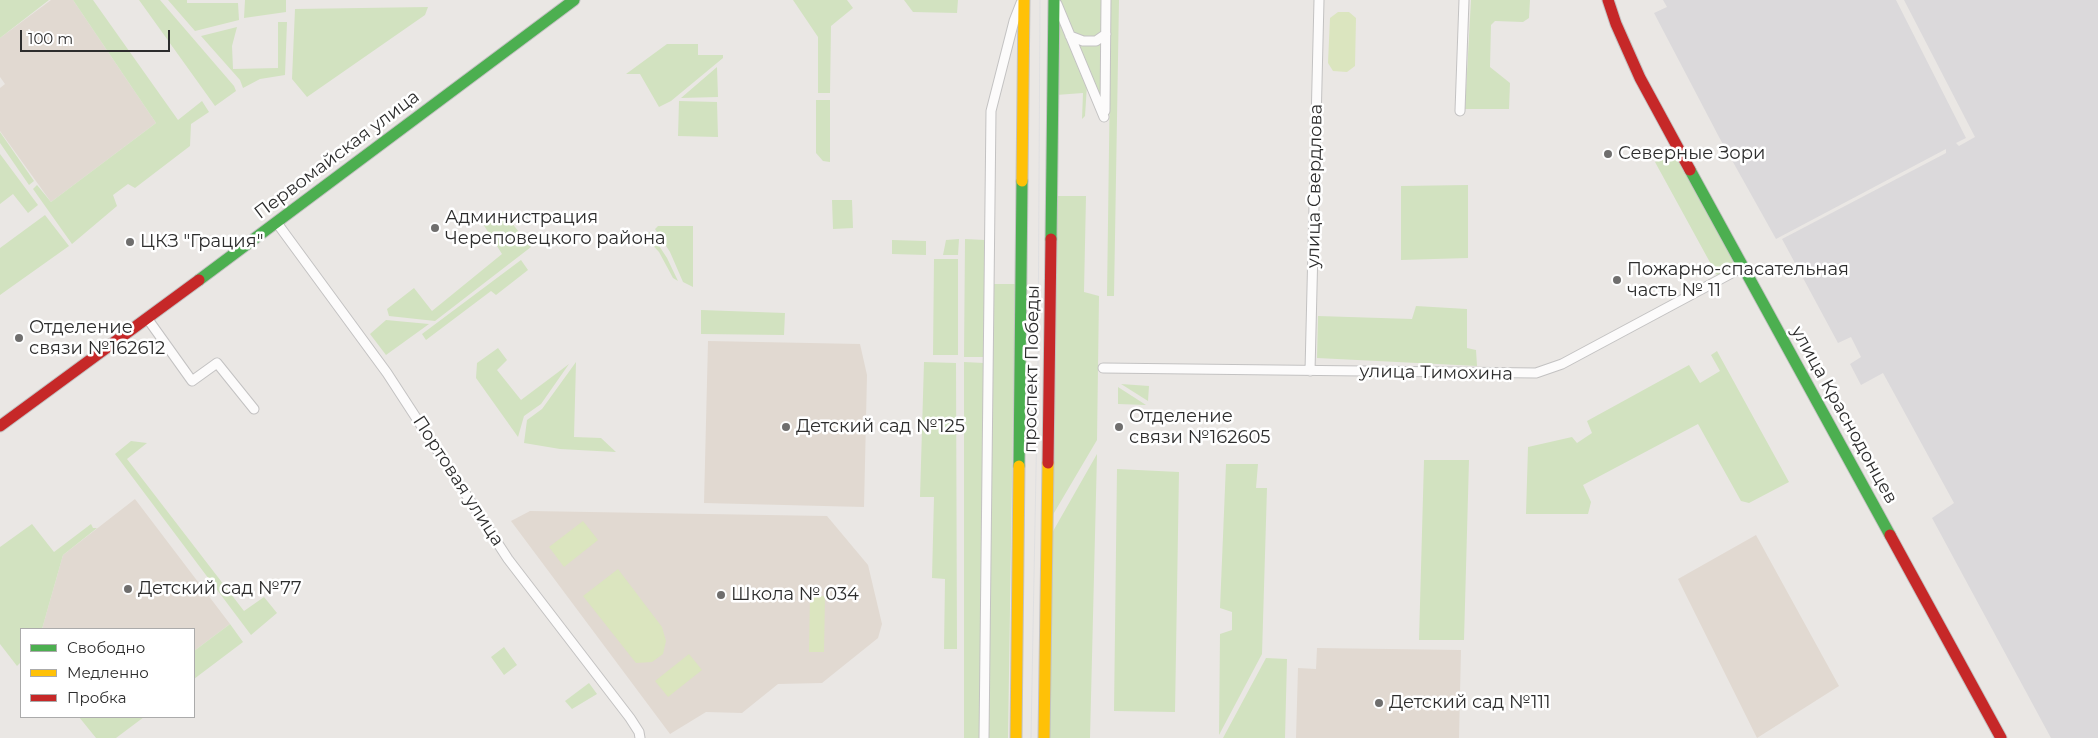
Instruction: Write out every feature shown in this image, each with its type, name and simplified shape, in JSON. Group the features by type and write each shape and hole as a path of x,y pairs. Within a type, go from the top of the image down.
{"main road":[{"name":"Первомайская улица","path":"0,426 277,223 574,0"},
{"name":"проспект Победы","path":"1016,738 1023,0"},
{"name":"проспект Победы","path":"1044,738 1054,0"},
{"name":"улица Краснодонцев","path":"1608,0 1616,24 1640,78 2001,738"}],"street":[{"path":"984,738 991,111 1014,21 1023,0"},
{"path":"1054,0 1104,117 1106,0"},
{"name":"улица Свердлова","path":"1310,371 1319,0"},
{"path":"1460,111 1464,0"},
{"path":"1070,36 1083,41 1096,41 1106,34"},
{"name":"Портовая улица","path":"277,223 387,373 508,559 630,718 639,732 640,738"},
{"name":"улица Тимохина","path":"1102,368 1536,373 1562,364 1743,267"},
{"path":"147,318 192,381 216,363 254,409"}],"shaded area":[{"path":"51,0 73,0 156,123 51,202 0,131 0,88 5,84 0,77 0,38"},
{"path":"1663,0 1896,0 1966,138 1956,143 1959,146 1975,137 1904,0 2098,0 2098,738 2051,738 1932,518 1954,503 1883,373 1861,385 1850,364 1861,357 1851,337 1838,343 1782,239 1946,153 1946,149 1776,239 1719,137 1654,13 1667,7"},
{"name":"Детский сад №125","path":"708,341 860,344 867,375 864,507 704,503"},
{"name":"Детский сад №77","path":"135,499 230,624 195,650 195,628 42,628 63,555"},
{"name":"Школа № 034","path":"530,511 827,516 868,565 882,624 878,638 822,683 778,684 742,713 706,712 670,734 511,521"},
{"path":"1756,535 1839,686 1757,738 1678,579"},
{"name":"Детский сад №111","path":"1317,648 1461,650 1459,738 1296,738 1298,668 1316,669"}],"green space":[{"path":"0,0 49,0 0,38"},
{"path":"73,0 93,0 178,120 202,101 209,112 191,124 190,146 135,188 128,184 113,195 117,206 72,244 33,189 37,185 51,202 156,123"},
{"path":"139,0 160,0 234,86 236,91 215,106"},
{"path":"168,0 187,0 187,3 238,3 239,20 195,31"},
{"path":"245,0 286,0 286,12 244,18"},
{"path":"793,0 847,0 853,8 831,26 830,93 818,93 818,37"},
{"path":"904,0 958,0 957,13 913,12"},
{"path":"1058,0 1103,0 1101,99 1087,85 1085,116 1082,119 1083,93 1056,95"},
{"path":"1111,0 1119,0 1114,296 1107,296"},
{"path":"1471,0 1530,0 1529,18 1523,22 1495,21 1491,25 1490,67 1510,83 1509,109 1465,109"},
{"path":"428,7 425,15 307,97 292,79 295,9"},
{"path":"1338,12 1349,12 1356,18 1355,66 1347,72 1333,71 1328,63 1330,18"},
{"path":"278,22 287,22 285,75 260,79 243,88 240,80 201,36 237,27 232,46 233,69 278,68"},
{"path":"667,44 698,44 698,55 723,55 723,58 671,101 659,107 640,74 626,74"},
{"path":"717,67 718,97 681,98"},
{"path":"816,100 830,100 830,162 823,161 816,153"},
{"path":"679,101 717,102 718,137 678,136"},
{"path":"0,132 34,181 29,185 0,143"},
{"path":"1676,151 1738,265 1718,277 1655,162"},
{"path":"0,154 38,205 28,213 13,194 0,204"},
{"path":"1468,185 1468,258 1401,260 1401,186"},
{"path":"1056,196 1086,196 1084,292 1099,296 1097,440 1051,518"},
{"path":"832,200 852,200 853,228 833,229"},
{"path":"503,212 531,247 435,321 389,316 387,309 414,288 432,311 502,254 483,224"},
{"path":"45,215 69,246 0,295 0,248"},
{"path":"658,226 693,226 693,287 683,282 670,252 655,229"},
{"path":"650,232 667,258 678,281 673,278 659,252 644,236"},
{"path":"959,239 958,255 943,255 946,240"},
{"path":"965,239 985,240 985,357 964,357"},
{"path":"892,240 926,241 926,255 892,254"},
{"path":"934,259 958,259 958,355 933,355"},
{"path":"521,260 528,270 496,295 491,291 426,340 422,334"},
{"path":"993,284 1015,284 1008,738 988,738"},
{"path":"1416,306 1467,309 1467,348 1476,350 1477,366 1317,358 1318,316 1412,319"},
{"path":"701,310 785,313 784,335 701,334"},
{"path":"386,320 429,324 386,355 370,334"},
{"path":"498,348 507,360 497,370 521,400 569,364 541,404 524,416 518,437 476,378 477,363"},
{"path":"1717,351 1789,482 1749,503 1741,501 1698,424 1583,485 1591,502 1588,514 1526,514 1528,447 1572,437 1577,443 1592,433 1587,421 1689,365 1700,383 1720,371 1711,355"},
{"path":"576,362 574,437 601,438 616,452 560,449 524,443 527,420 542,409"},
{"path":"924,362 956,363 957,649 944,649 945,579 932,578 934,497 920,497"},
{"path":"964,362 984,363 980,738 964,738"},
{"path":"1121,384 1149,386 1148,401"},
{"path":"1118,387 1146,405 1118,404"},
{"path":"131,441 147,443 127,459 244,611 264,597 277,613 251,635 115,454"},
{"path":"1097,454 1090,738 1049,738 1052,533"},
{"path":"1424,460 1469,460 1464,640 1419,640"},
{"path":"1226,464 1258,464 1256,488 1267,488 1262,654 1219,735 1220,634 1232,630 1232,612 1220,608"},
{"path":"1117,469 1179,472 1175,712 1114,711"},
{"path":"583,521 598,540 564,567 549,547"},
{"path":"32,524 54,552 91,524 93,528 97,528 63,555 42,628 20,628 20,663 17,666 0,644 0,547"},
{"path":"618,569 662,627 666,641 663,654 652,662 636,663 583,596"},
{"path":"810,596 825,596 824,652 809,652"},
{"path":"230,624 243,642 195,678 195,650"},
{"path":"504,647 517,665 504,675 491,657"},
{"path":"689,654 702,670 668,697 655,681"},
{"path":"1266,658 1287,659 1285,738 1223,738"},
{"path":"589,683 597,694 572,709 565,701"},
{"path":"80,718 143,718 116,738 96,738"}],"tram line":[{"path":"1031,738 1038,364 1040,0"}],"traffic: fast":[{"path":"199,280 574,0"},
{"path":"1051,239 1054,0"},
{"path":"1690,170 1890,535"},
{"path":"1019,466 1022,181"}],"traffic: slow":[{"path":"1022,181 1024,0"},
{"path":"1044,738 1048,463"},
{"path":"1016,738 1019,466"}],"traffic: jam":[{"path":"1608,0 1616,24 1640,78 1690,170"},
{"path":"1048,463 1051,239"},
{"path":"0,426 199,280"},
{"path":"1890,535 2001,738"}],"place":[{"name":"Северные Зори","path":"1608,154"},
{"name":"Администрация Череповецкого района","path":"435,228"},
{"name":"ЦКЗ \"Грация\"","path":"130,242"},
{"name":"Пожарно-спасательная часть № 11","path":"1617,280"},
{"name":"Отделение связи №162612","path":"19,338"},
{"name":"Детский сад №125","path":"786,427"},
{"name":"Отделение связи №162605","path":"1119,427"},
{"name":"Детский сад №77","path":"128,589"},
{"name":"Школа № 034","path":"721,595"},
{"name":"Детский сад №111","path":"1379,703"}]}
